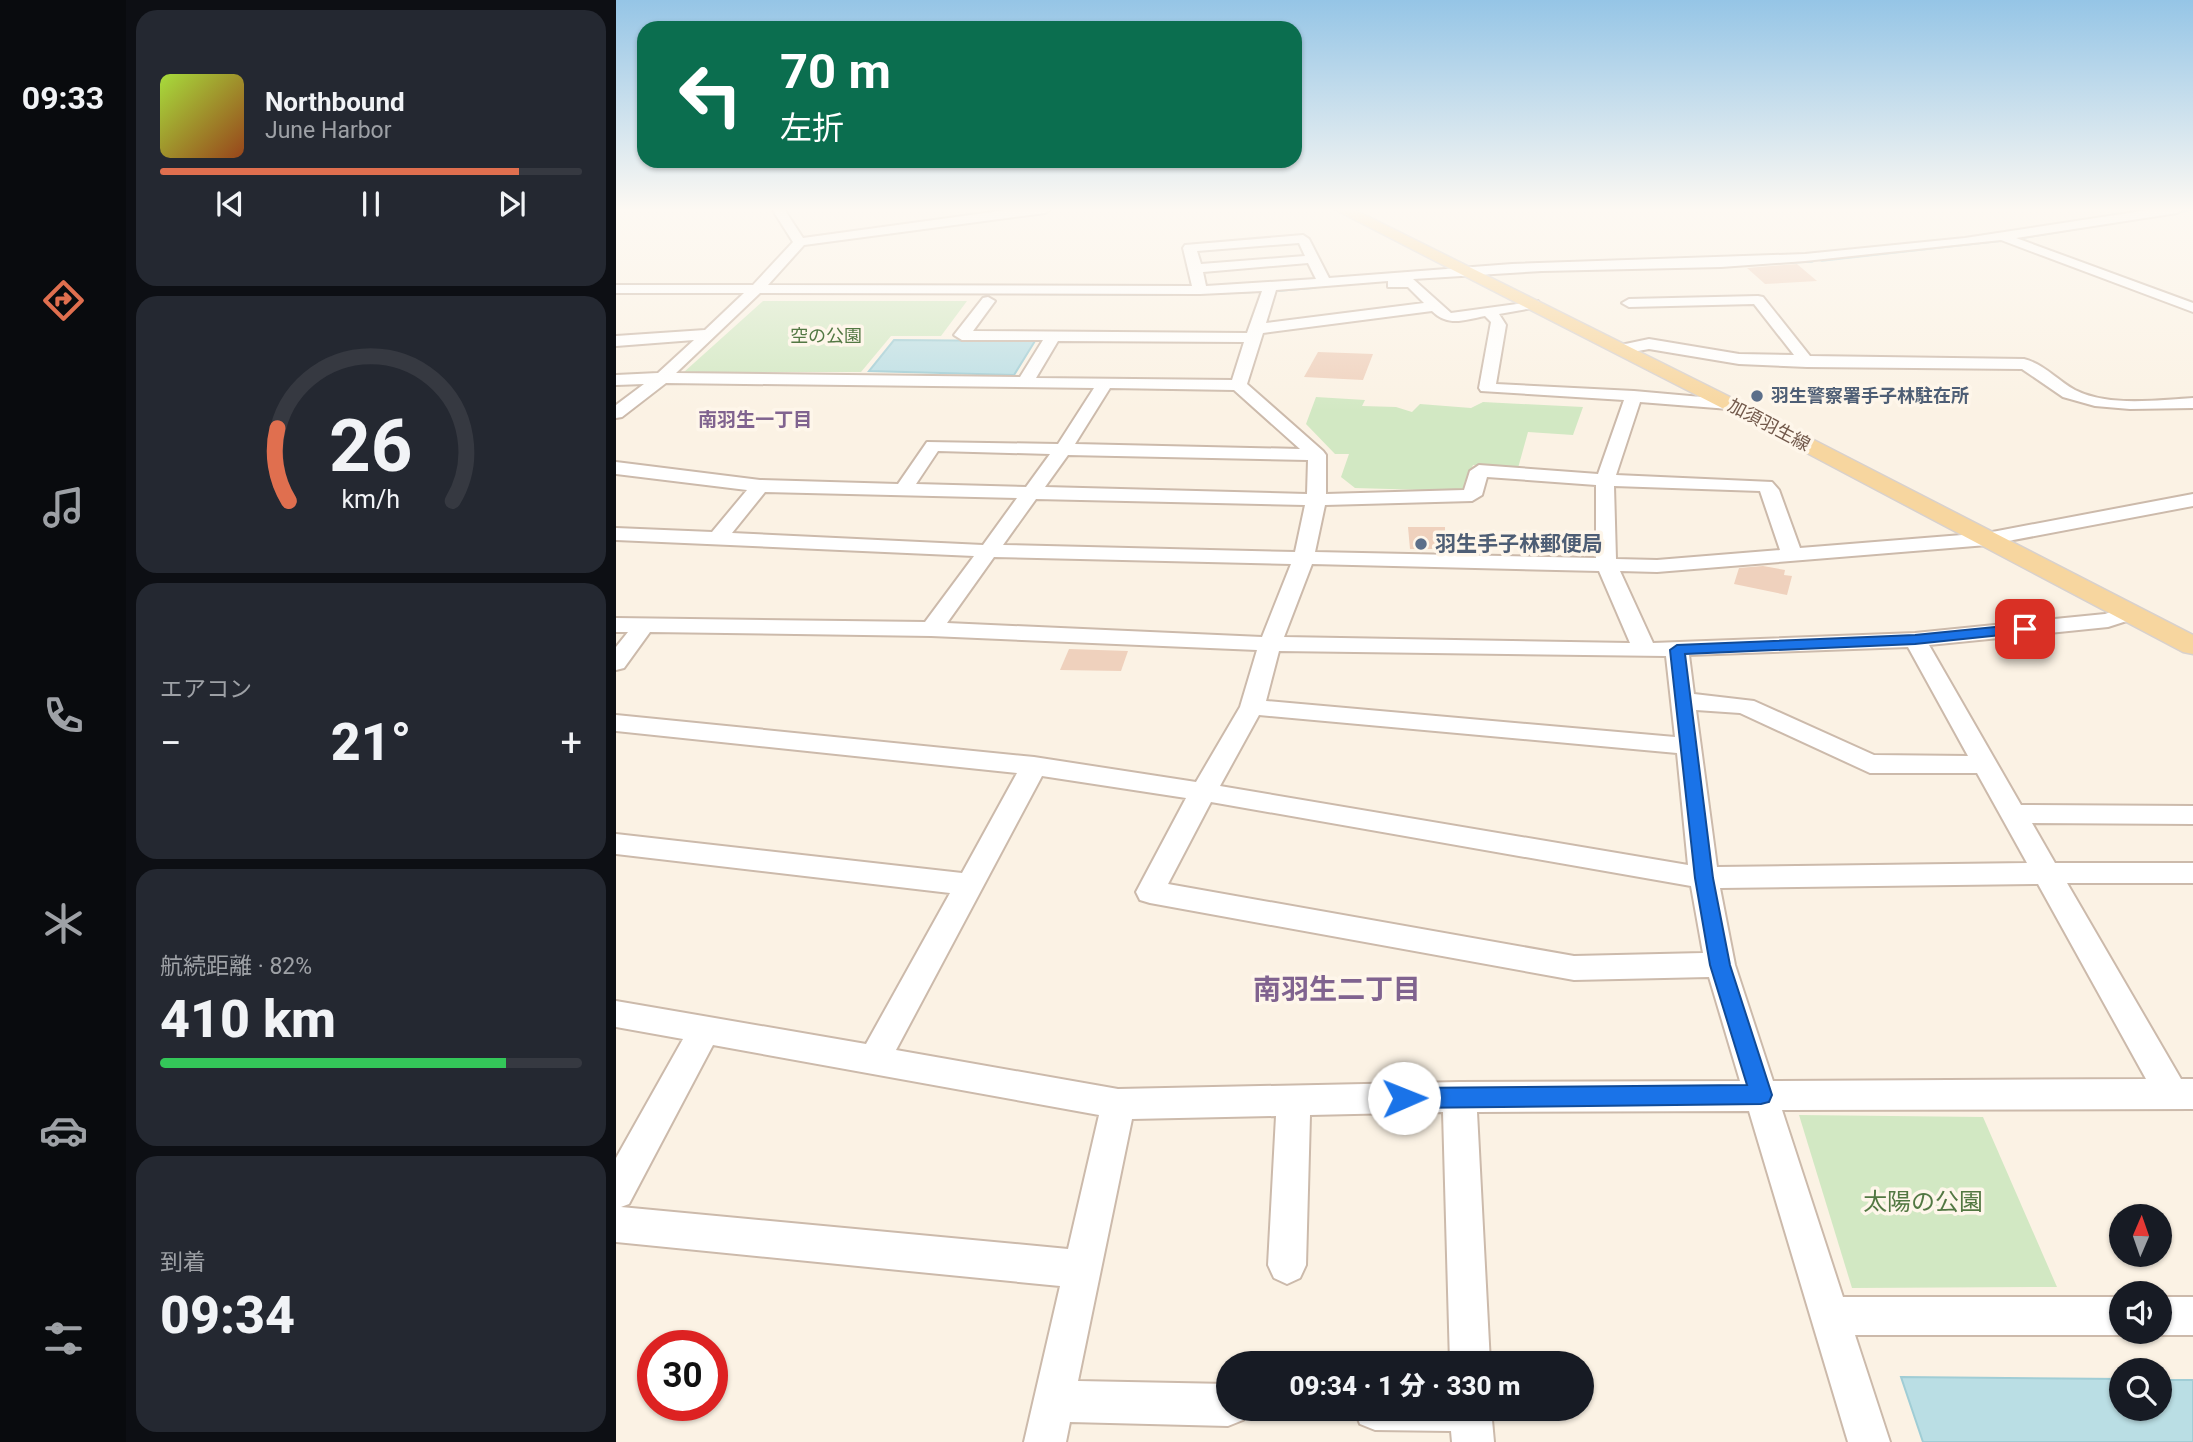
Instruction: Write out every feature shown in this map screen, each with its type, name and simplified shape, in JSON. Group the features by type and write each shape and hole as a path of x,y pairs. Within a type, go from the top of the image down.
{"main road":[{"name":"加須羽生線","path":"1479,276 2193,646"}],"street":[{"path":"616,413 662,378 768,276"},
{"path":"1197,276 1200,290"},
{"path":"1322,276 1325,283"},
{"path":"616,295 754,291 1270,291 1405,276"},
{"path":"2108,276 2193,308"},
{"path":"616,289 1111,298 1412,283 1445,316 1533,304"},
{"path":"1238,385 1270,291"},
{"path":"1629,303 1758,300 1807,362"},
{"path":"988,301 962,335 1256,334 1435,306"},
{"path":"1489,312 1499,325 1487,388 1729,404"},
{"path":"616,341 708,334"},
{"path":"1025,383 1053,336"},
{"path":"1621,349 1649,344 1739,359 1807,362 1910,360 2024,364 2042,371 2070,394 2087,401 2160,405 2193,403"},
{"path":"616,380 662,378 1238,385 1317,455 1316,500 1304,558 1270,644 1252,707 1150,892 1574,968 1720,965"},
{"path":"931,629 1064,448 1105,384"},
{"path":"1634,396 1605,480 1606,565 1645,650"},
{"path":"902,491 933,446 1317,455"},
{"path":"616,468 760,486 1316,500 1472,495 1479,471 1605,480 1765,486 1770,490 1792,555"},
{"path":"717,539 760,486"},
{"path":"616,534 989,551 1657,566 1987,539 2193,500"},
{"path":"616,625 931,629 1270,644 1677,650 1915,640 2108,620 2128,613"},
{"path":"616,663 645,625"},
{"path":"1915,640 2047,873 2182,1094"},
{"path":"1677,650 1704,878 1720,965 1869,1442"},
{"path":"1683,701 1745,706 1870,764 1986,765"},
{"path":"1252,707 1688,746"},
{"path":"616,723 1034,766 1203,792 1704,878 2193,873"},
{"path":"874,1060 1034,766"},
{"path":"2013,814 2193,815"},
{"path":"616,844 968,884"},
{"path":"616,1014 1118,1104 1459,1097 2182,1094"},
{"path":"616,1192 705,1030"},
{"path":"1459,1097 1469,1351"},
{"path":"1287,1265 1294,1100"},
{"path":"1045,1442 1118,1104"},
{"path":"616,1224 1082,1269"},
{"path":"1830,1316 2109,1316"},
{"path":"2172,1316 2193,1316"},
{"path":"1054,1401 1216,1405"}],"green space":[{"name":"空の公園","path":"763,301 967,301 941,336 891,336 861,372 684,372"},
{"path":"1316,397 1365,400 1362,406 1396,407 1412,412 1420,404 1471,408 1483,402 1583,407 1573,435 1528,432 1518,468 1473,465 1464,489 1459,491 1355,488 1341,477 1349,454 1335,454 1306,424"},
{"name":"太陽の公園","path":"1799,1115 1983,1117 2057,1287 1852,1288"}],"water":[{"path":"894,340 1035,341 1014,375 869,371"},
{"path":"1901,1377 2109,1379 2109,1421 2172,1421 2172,1380 2193,1380 2193,1442 1923,1442"}],"building":[{"path":"1756,276 1811,276 1817,281 1765,284"},
{"path":"1318,352 1373,354 1363,380 1304,377"},
{"path":"1408,527 1445,527 1445,549 1410,549"},
{"path":"1763,566 1785,570 1784,575 1792,576 1787,595 1734,584 1739,568"},
{"path":"1069,649 1128,651 1121,671 1060,670"}],"waterway":[{"path":"1280,290 1315,287"},
{"path":"1214,293 1261,291"},
{"path":"944,293 1170,294"}],"place":[{"name":"羽生警察署手子林駐在所","path":"1757,396"},
{"name":"羽生手子林郵便局","path":"1421,544"}],"district":[{"name":"南羽生一丁目","path":"755,419"},
{"name":"南羽生二丁目","path":"1337,989"}],"route":[{"path":"1404,1098 1761,1095 1720,965 1704,878 1677,650 1915,640 2025,629"}]}
